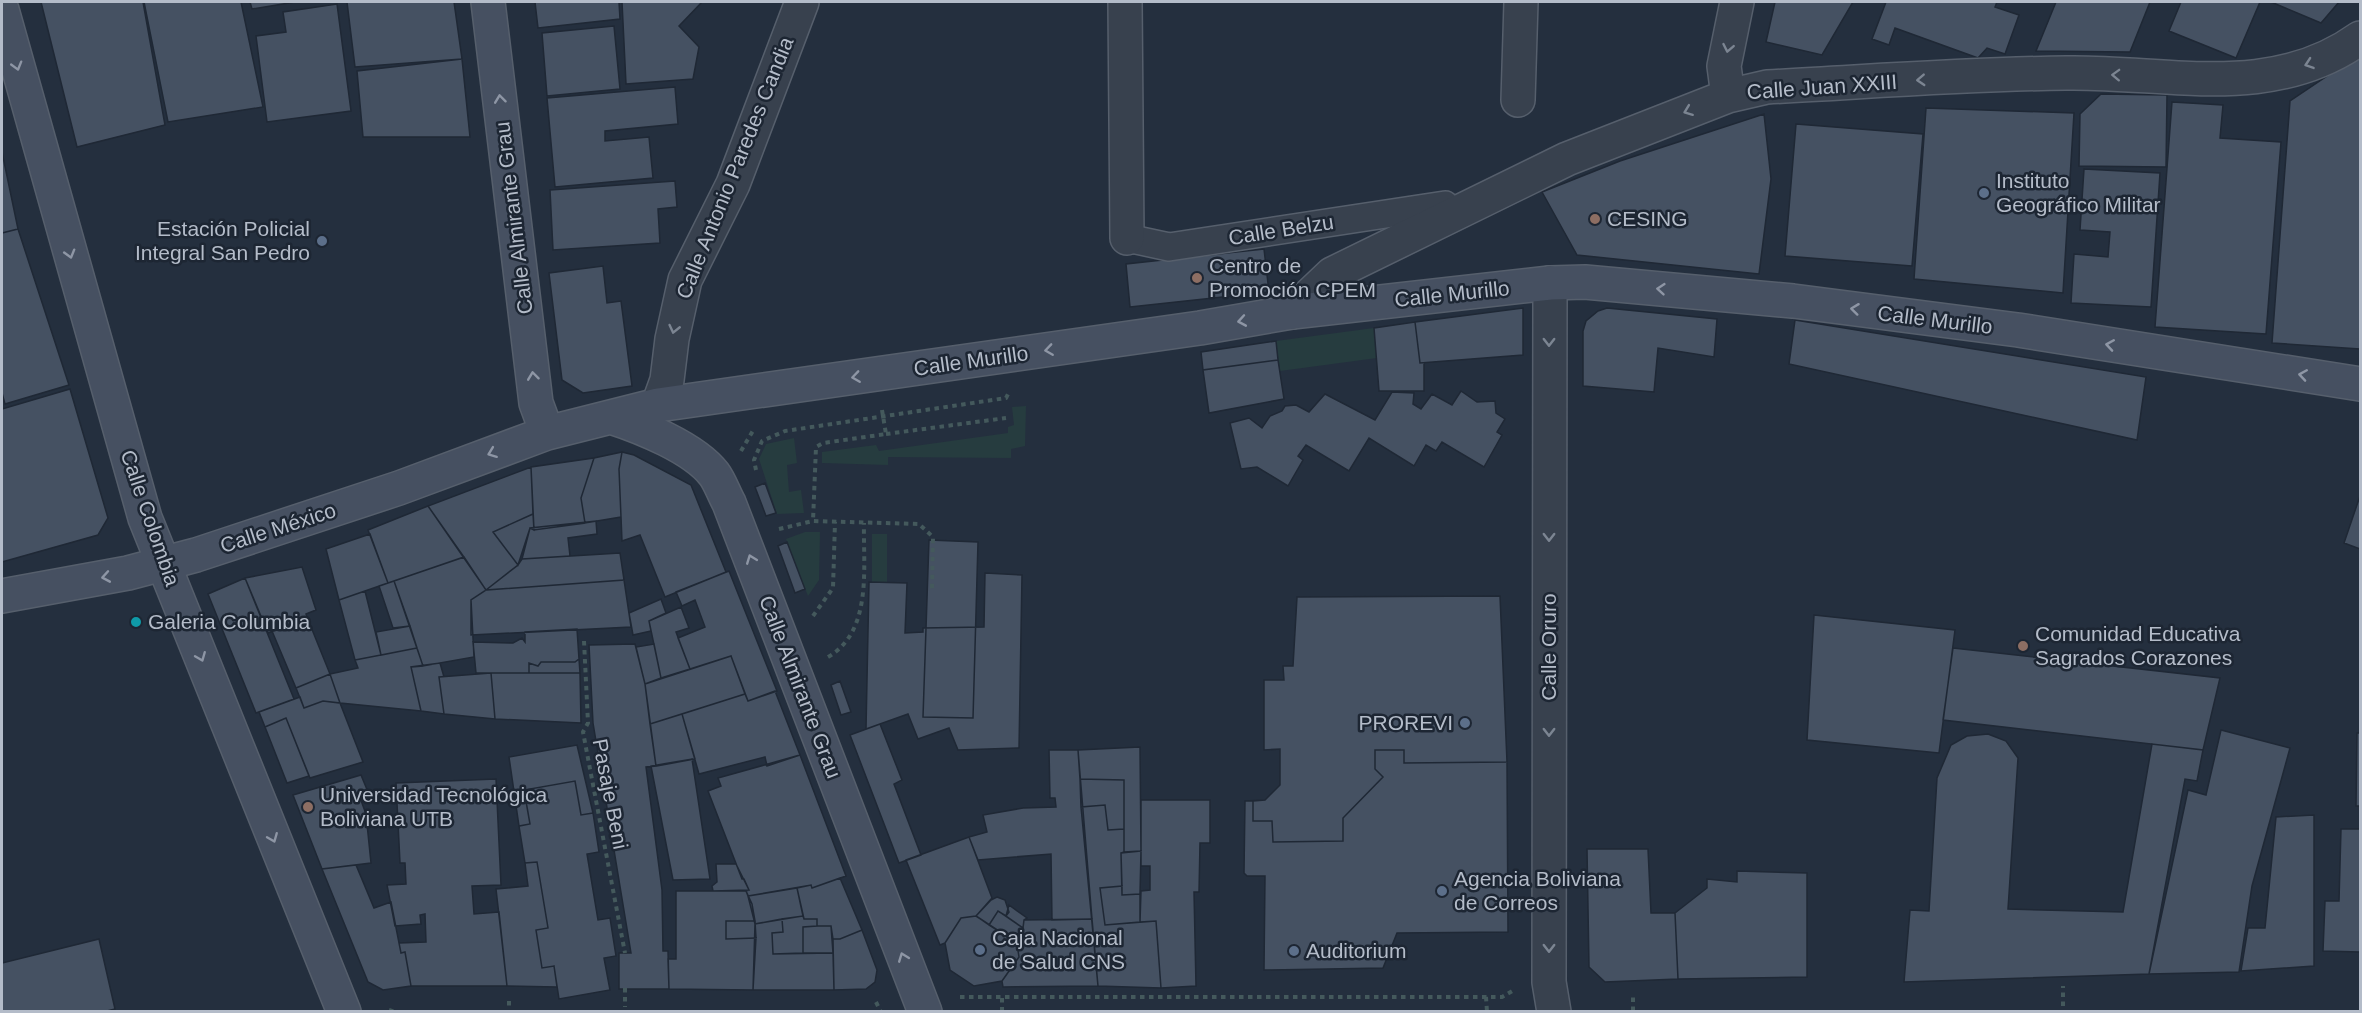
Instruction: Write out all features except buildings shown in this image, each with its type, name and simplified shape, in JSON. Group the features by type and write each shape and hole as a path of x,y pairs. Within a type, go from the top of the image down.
{"main road":[{"name":"Calle Almirante Grau","path":"488,2 536,403 547,433"},
{"name":"Calle Colombia","path":"2,10 141,507 344,1011"},
{"name":"Calle Murillo","path":"547,433 657,405 1188,330 1292,312 1550,283 1586,282 1793,301 2018,330 2361,384"},
{"name":"Calle Almirante Grau","path":"611,417 632,424 677,447 700,461 714,474 733,514 925,1011"},
{"name":"Calle México","path":"2,596 163,564 399,488 547,433"}],"street":[{"name":"Calle Antonio Paredes Candia","path":"657,405 667,380 672,339 685,280 733,184 802,2"},
{"name":"Calle Belzu","path":"1125,2 1127,238 1170,247 1445,205 1452,214"},
{"path":"1518,100 1521,2"},
{"path":"1728,96 1724,66 1737,2"},
{"name":"Calle Juan XXIII","path":"1292,312 1332,274 1452,214 1567,159 1728,96 1767,87 2067,73 2245,80 2286,72 2337,55 2361,38"},
{"name":"Calle Oruro","path":"1550,283 1549,982 1554,1011"}],"path":[{"path":"756,471 754,460 756,450 762,441 784,431 1006,398 1011,388"},
{"path":"881,407 886,434"},
{"path":"813,521 816,447 823,443 1006,418"},
{"path":"741,459 741,452 747,437 756,426"},
{"path":"774,530 813,521 919,524 933,537 932,589"},
{"path":"810,622 833,588 835,522"},
{"path":"823,659 831,656 851,635 861,613 864,523"},
{"name":"Pasaje Beni","path":"584,641 588,723 583,732 625,953"},
{"path":"2063,986 2063,1006"},
{"path":"625,988 625,1007"},
{"path":"954,996 1002,998 1502,997 1513,992"},
{"path":"1634,995 1634,1011"},
{"path":"1486,997 1487,1011"},
{"path":"1002,998 1002,1011"},
{"path":"509,1001 509,1011"},
{"path":"876,1002 881,1011"},
{"path":"389,1010 395,1011"}],"green space":[{"path":"1374,328 1377,358 1280,371 1276,341"},
{"path":"1026,406 1025,446 1011,449 1011,458 888,457 888,465 822,463 822,452 876,445 879,451 1008,433 1008,427 1014,425 1012,407"},
{"path":"794,438 797,463 787,465 789,492 801,490 804,513 777,514 759,459 766,444"},
{"path":"805,532 820,532 819,580 808,596 786,539"},
{"path":"872,534 887,534 887,583 872,583"}],"place":[{"name":"Instituto Geográfico Militar","path":"1984,193"},
{"name":"CESING","path":"1595,219"},
{"name":"Estación Policial Integral San Pedro","path":"322,241"},
{"name":"Centro de Promoción CPEM","path":"1197,278"},
{"name":"Galeria Columbia","path":"136,622"},
{"name":"Comunidad Educativa Sagrados Corazones","path":"2023,646"},
{"name":"PROREVI","path":"1465,723"},
{"name":"Universidad Tecnológica Boliviana UTB","path":"308,807"},
{"name":"Agencia Boliviana de Correos","path":"1442,891"},
{"name":"Caja Nacional de Salud CNS","path":"980,950"},
{"name":"Auditorium","path":"1294,951"}]}
